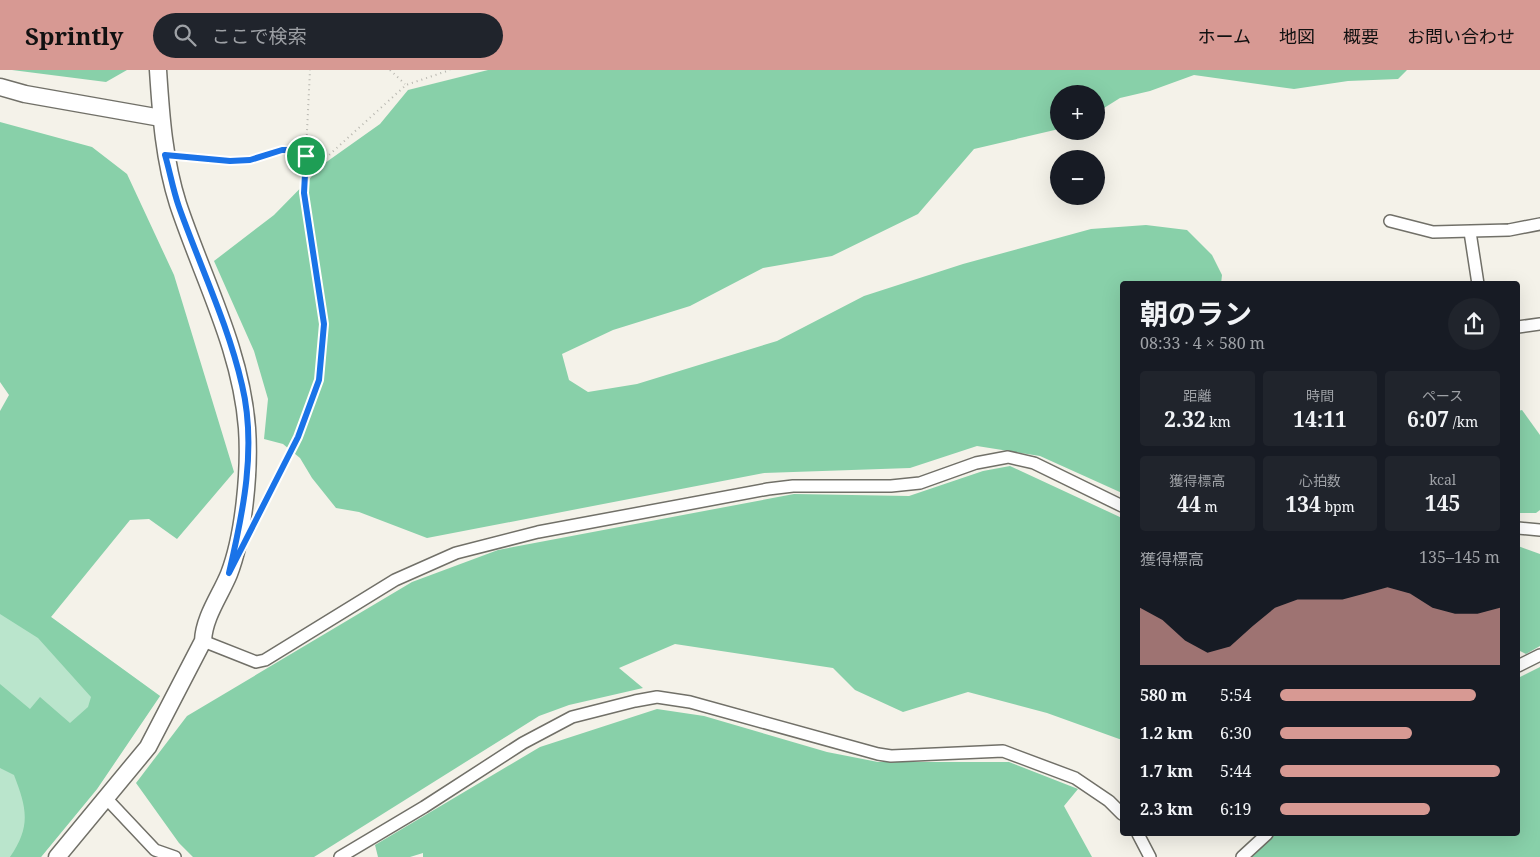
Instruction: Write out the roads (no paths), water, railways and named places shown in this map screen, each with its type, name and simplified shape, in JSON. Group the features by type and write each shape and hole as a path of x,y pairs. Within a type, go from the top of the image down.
{"street":[{"path":"57,857 148,747 204,641 204,629 229,573 241,521 247,474 247,430 243,387 230,343 178,204 165,155 158,70"},
{"path":"0,87 25,94 161,118"},
{"path":"1390,221 1432,232 1521,229 1540,224"},
{"path":"1470,232 1478,281"},
{"path":"1520,327 1540,324"},
{"path":"204,641 256,662 264,660 395,580 456,553 538,532 793,486 891,486 920,483 976,463 1008,457 1034,463 1120,505"},
{"path":"1520,528 1540,530"},
{"path":"1520,665 1540,654"},
{"path":"340,857 424,807 523,743 572,717 657,697 690,702 878,754 891,756 1003,751 1075,778 1109,801 1120,812"},
{"path":"106,798 155,850 176,857"},
{"path":"1139,836 1150,857"},
{"path":"1242,857 1265,836"}]}
